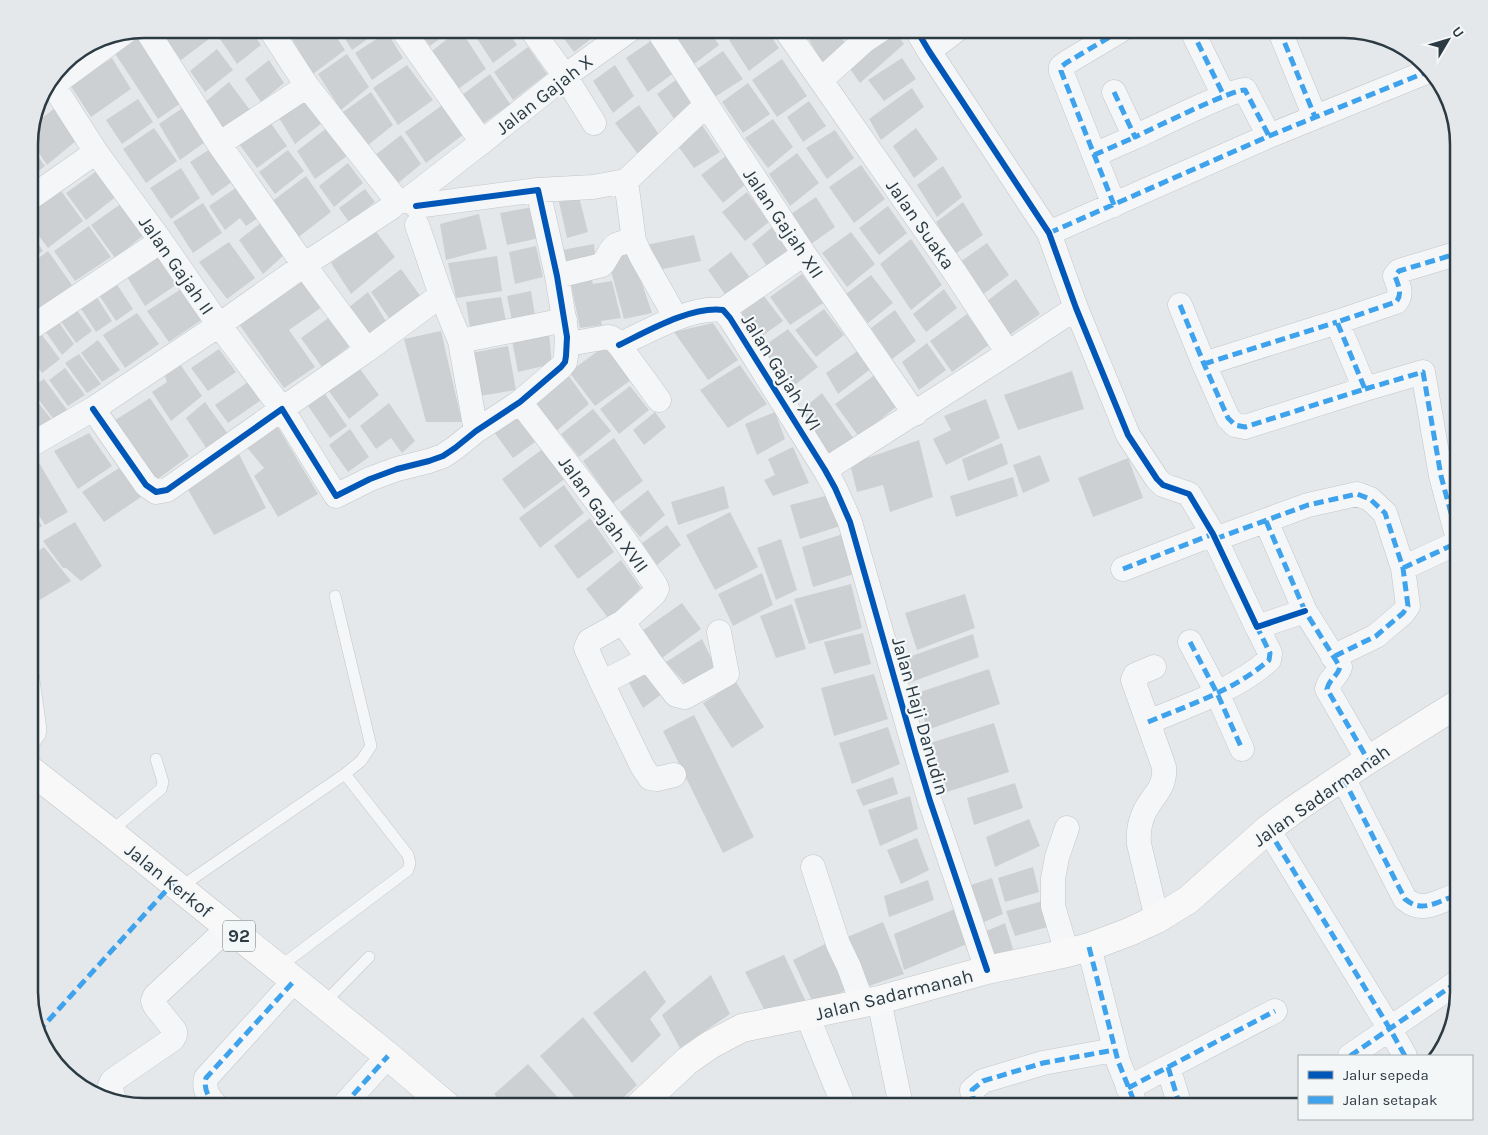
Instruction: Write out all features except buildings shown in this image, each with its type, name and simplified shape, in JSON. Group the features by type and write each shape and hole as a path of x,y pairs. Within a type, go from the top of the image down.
{"main road":[{"name":"Jalan Sadarmanah","path":"648,1098 688,1060 710,1045 742,1028 870,1001 988,970 1078,950 1128,932 1157,919 1188,900 1268,829 1295,809 1450,709"},
{"name":"Jalan Kerkof","path":"38,775 388,1056 431,1098"}],"street":[{"path":"152,38 219,144 304,265 367,350"},
{"path":"276,38 307,86 406,208 460,341 476,431"},
{"name":"Jalan Gajah X","path":"408,38 482,142"},
{"path":"538,38 565,76 594,123"},
{"name":"Jalan Gajah X","path":"406,208 482,142 565,76 618,38"},
{"name":"Jalan Gajah XII","path":"663,38 804,254 915,414"},
{"name":"Jalan Suaka","path":"791,38 954,271 1008,353"},
{"path":"821,80 868,38"},
{"path":"921,38 1049,233 1076,308 1128,435 1157,479 1163,484 1189,494 1214,537 1270,652 1269,660 1260,668 1217,694 1148,722"},
{"path":"929,52 947,38"},
{"path":"1104,38 1066,63 1061,67 1061,71 1114,205"},
{"path":"1195,38 1224,96"},
{"path":"1283,38 1315,117"},
{"path":"64,74 107,45"},
{"path":"1049,233 1269,136 1423,73"},
{"path":"219,144 307,86"},
{"name":"Jalan Gajah II","path":"54,87 96,152 219,325 304,265 406,208"},
{"path":"1094,155 1240,90 1245,90 1269,136"},
{"path":"1114,92 1135,137"},
{"path":"406,208 538,190 593,187 626,181 706,106"},
{"path":"38,193 96,152"},
{"path":"626,181 634,241 676,318"},
{"path":"38,441 93,409 219,325 282,409 336,496 370,479 443,456 476,431 520,402 565,362 568,344 565,320 538,190"},
{"path":"38,323 161,241"},
{"path":"557,276 602,265 618,243 634,241"},
{"path":"724,310 804,254"},
{"path":"1204,364 1396,302 1401,293 1395,276 1399,271 1450,256"},
{"path":"93,409 146,485 156,492 167,490 367,350 441,295"},
{"path":"1180,305 1228,418 1235,424 1245,427 1423,372 1441,476 1450,509"},
{"path":"826,470 1076,308"},
{"name":"Jalan Gajah XVI","path":"619,345 676,318 712,309 724,310 826,470"},
{"path":"460,341 565,320"},
{"path":"1337,322 1365,389"},
{"path":"568,344 608,337 612,338 659,400"},
{"name":"Jalan Gajah XVII","path":"520,402 610,519 655,584 654,594 624,622 592,638 587,644 586,648 602,684"},
{"name":"Jalan Haji Danudin","path":"826,470 850,522 925,785 988,970"},
{"path":"1123,569 1308,505 1357,494 1370,499 1385,513 1402,568 1408,606 1403,613 1376,636 1333,657"},
{"path":"1266,520 1305,611 1340,667 1339,672 1328,683 1327,689 1368,760"},
{"path":"1402,568 1450,546"},
{"path":"1258,627 1305,611"},
{"path":"624,622 648,659 676,695 685,697 727,674 720,632"},
{"path":"1190,642 1217,694 1242,749"},
{"path":"648,659 602,684 642,766 650,778 657,779 674,775"},
{"path":"1154,667 1135,675 1133,680 1164,767 1165,778 1144,812 1138,832 1139,844 1157,919"},
{"path":"1343,778 1405,900 1412,905 1422,908 1450,898"},
{"path":"1067,828 1057,857 1053,879 1053,906 1078,950 1132,1097 1168,1067 1275,1011"},
{"path":"1268,829 1390,1028 1404,1055"},
{"path":"813,867 838,944 849,967 870,1001 899,1098"},
{"path":"111,1092 110,1086 112,1081 174,1039 176,1035 155,1006 153,1001 155,996 228,928"},
{"path":"210,1098 204,1084 206,1078 286,975"},
{"path":"1351,1055 1450,987"},
{"path":"807,1015 841,1098"},
{"path":"973,1098 972,1090 983,1081 1043,1063 1114,1050"},
{"path":"350,1098 388,1056"},
{"path":"1168,1067 1178,1098"}],"lane":[{"path":"179,888 345,774 361,761 371,746 335,596"},
{"path":"38,709 41,730 38,738"},
{"path":"110,832 161,789 163,782 156,759"},
{"path":"286,975 408,870 410,863 408,855 345,774"},
{"path":"323,1004 369,957"}],"marked path":[{"path":"1108,38 1066,63 1061,67 1061,71 1114,205"},
{"path":"1195,38 1224,96"},
{"path":"1283,38 1315,117"},
{"path":"1049,233 1269,136 1423,73"},
{"path":"1114,92 1135,137 1209,102 1245,90 1269,136"},
{"path":"1094,155 1135,137"},
{"path":"1180,305 1228,418 1235,425 1245,427 1365,389 1337,322 1396,302 1400,293 1395,276 1399,271 1450,256"},
{"path":"1204,364 1337,322"},
{"path":"1365,389 1423,372 1441,476 1450,510"},
{"path":"1215,539 1308,505 1357,494 1370,499 1385,513 1403,568 1408,606 1403,613 1376,636 1333,657"},
{"path":"1266,521 1305,611 1340,667 1327,689 1368,760"},
{"path":"1123,569 1213,534"},
{"path":"1403,568 1450,546"},
{"path":"1148,722 1227,688 1256,671 1269,660 1270,653 1257,627"},
{"path":"1190,642 1217,693 1242,749"},
{"path":"1343,778 1405,899 1417,905 1428,906 1450,898"},
{"path":"1268,829 1404,1055"},
{"path":"44,1026 173,883"},
{"path":"1089,947 1118,1061 1133,1098"},
{"path":"210,1098 205,1086 206,1078 294,981"},
{"path":"1351,1055 1450,987"},
{"path":"1128,1088 1275,1011"},
{"path":"973,1098 972,1090 983,1081 1043,1063 1114,1050"},
{"path":"350,1098 388,1056"},
{"path":"1168,1067 1178,1098"}],"cycle path":[{"path":"921,38 1049,233 1076,308 1128,435 1157,479 1163,485 1189,494 1213,534 1257,627 1305,611"},
{"path":"93,409 146,485 156,492 167,490 282,409 336,496 370,479 443,456 476,431 520,402 561,367 565,362 567,337 557,276 538,190 416,206"},
{"path":"619,345 684,316 697,312 723,310 730,318 825,470 850,522 930,801 987,970"}]}
